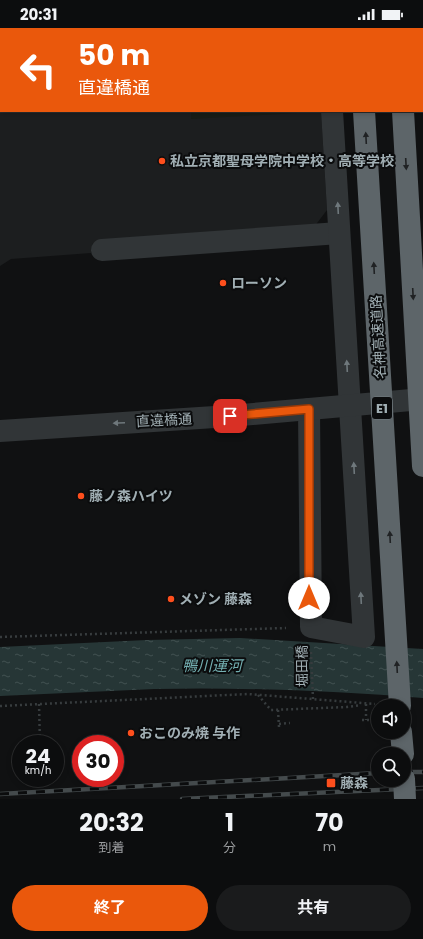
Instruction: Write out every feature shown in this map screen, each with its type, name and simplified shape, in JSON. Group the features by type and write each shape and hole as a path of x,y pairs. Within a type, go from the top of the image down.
{"highway":[{"name":"名神高速道路","path":"364,112 400,699"},
{"path":"403,112 423,466"},
{"path":"404,787 405,799"}],"street":[{"path":"309,409 311,638 364,637 332,112"},
{"path":"102,250 339,233"},
{"name":"直違橋通","path":"0,431 230,416 423,399"}],"path":[{"path":"0,637 311,638"},
{"name":"堀田橋","path":"311,638 313,699"},
{"path":"0,706 248,694 366,704"},
{"path":"258,695 271,710 347,707 366,704"},
{"path":"39,704 40,735"},
{"path":"366,704 366,720"},
{"path":"278,710 279,725 290,723"},
{"path":"362,720 371,720"}],"shaded area":[{"name":"私立京都聖母学院中学校・高等学校","path":"0,112 321,112 327,210 311,231 93,243 91,253 11,259 0,266"},
{"path":"191,112 314,112 191,119"}],"water":[{"name":"鴨川運河","path":"240,638 423,649 423,698 356,693 255,689 154,689 0,696 0,647 147,640"}],"railway":[{"path":"411,772 423,772"},
{"path":"0,794 371,773"},
{"path":"182,799 423,788"}],"place":[{"name":"私立京都聖母学院中学校・高等学校","path":"162,161"},
{"name":"ローソン","path":"223,283"},
{"name":"藤ノ森ハイツ","path":"81,496"},
{"name":"メゾン 藤森","path":"171,599"},
{"name":"おこのみ焼 与作","path":"131,733"},
{"name":"藤森","path":"331,783"}],"route":[{"path":"230,416 309,409 309,598"}]}
